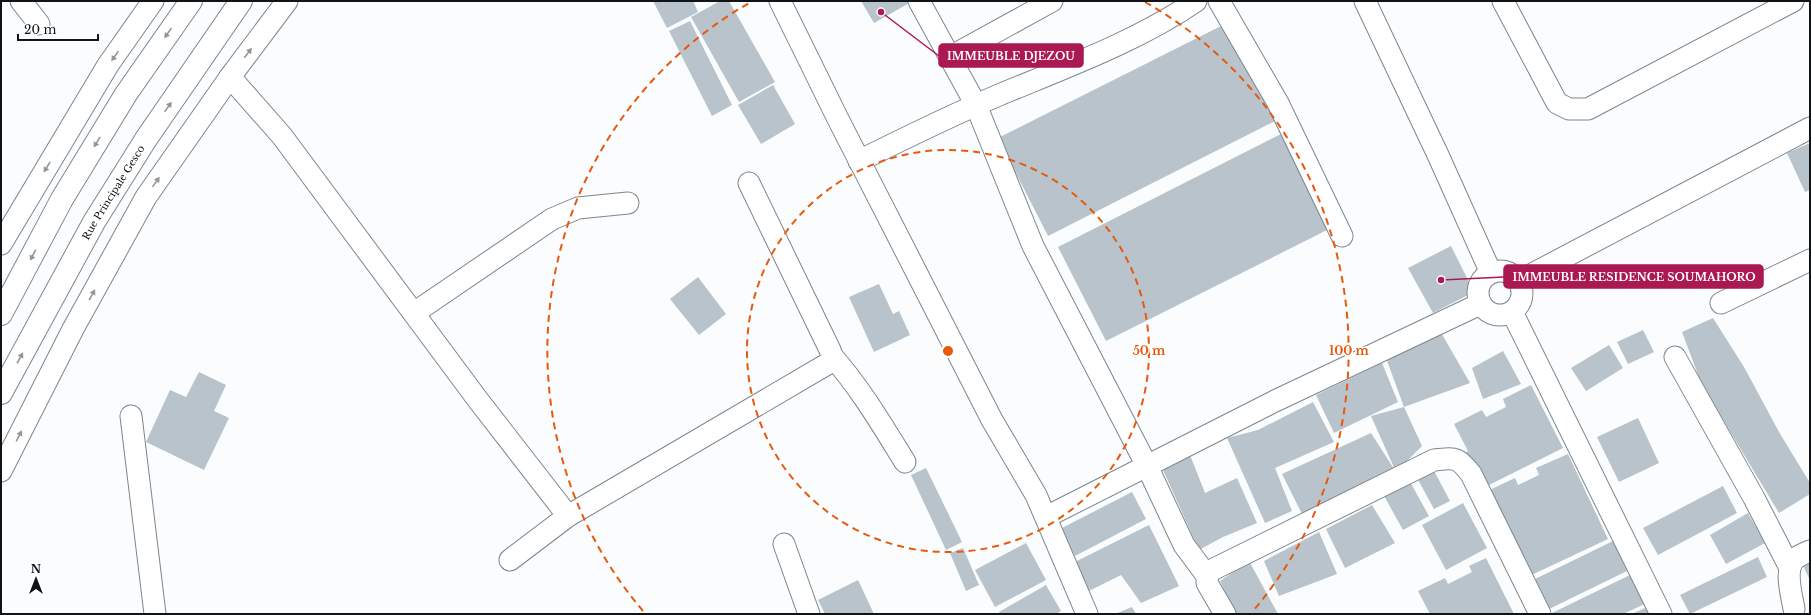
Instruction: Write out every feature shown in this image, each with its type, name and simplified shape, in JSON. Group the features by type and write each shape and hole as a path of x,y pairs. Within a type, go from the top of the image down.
{"main road":[{"path":"1,314 62,199 126,94 190,1"},
{"name":"Rue Principale Gesco","path":"1,393 94,222 146,139 241,1"}],"street":[{"path":"20,1 39,24"},
{"path":"1,244 108,65 153,1"},
{"path":"1,471 73,329 146,197 230,77 287,1"},
{"path":"780,1 859,161 992,420 1036,495 1087,614"},
{"path":"919,1 976,105 1033,246 1147,466 1184,545 1207,576 1207,583 1225,614"},
{"path":"950,57 1052,1"},
{"path":"859,161 976,105 1089,58 1184,9 1196,1"},
{"path":"1219,1 1278,103 1342,236"},
{"path":"1365,1 1438,155 1491,273"},
{"path":"1503,1 1557,103 1569,109 1588,109 1793,1"},
{"path":"230,77 282,136 478,400 568,516"},
{"path":"1519,282 1810,128"},
{"path":"749,184 832,356 852,379 872,407 905,462"},
{"path":"414,313 552,218 578,208 628,203"},
{"path":"1721,303 1810,260"},
{"path":"1498,271 1506,272 1514,275 1519,282 1522,295 1517,307 1512,312 1503,315 1494,314 1486,310 1480,304 1478,286 1483,278 1491,273 1498,271"},
{"path":"1046,517 1275,401 1480,304"},
{"path":"1512,312 1662,614"},
{"path":"510,560 568,516 829,363 832,356"},
{"path":"1676,357 1754,498 1790,568"},
{"path":"131,416 155,614"},
{"path":"1207,576 1208,573 1218,567 1434,460 1454,459 1461,461 1471,474 1540,614"},
{"path":"784,544 809,614"},
{"path":"1796,610 1789,576 1790,568 1795,559 1810,551"}],"building":[{"path":"653,1 693,1 698,12 667,28"},
{"path":"720,1 729,1 775,82 739,102 691,17"},
{"path":"861,1 913,1 874,23"},
{"path":"690,21 732,105 712,116 669,31"},
{"path":"1229,22 1279,119 1048,236 998,138"},
{"path":"773,85 795,124 761,144 738,105"},
{"path":"1285,132 1333,227 1106,341 1058,247"},
{"path":"1810,143 1810,190 1805,192 1787,153"},
{"path":"1451,246 1474,292 1433,313 1408,268"},
{"path":"698,277 726,314 699,335 670,299"},
{"path":"879,284 893,314 899,311 910,335 874,352 849,297"},
{"path":"1713,318 1744,367 1779,432 1810,483 1810,494 1779,513 1701,383 1682,332"},
{"path":"1439,329 1470,383 1404,407 1386,358"},
{"path":"1643,330 1654,352 1628,364 1617,342"},
{"path":"1609,345 1623,368 1586,391 1571,368"},
{"path":"1503,351 1521,384 1483,399 1472,368"},
{"path":"1382,363 1398,402 1334,433 1316,395"},
{"path":"199,372 226,385 214,411 229,418 204,470 146,442 170,390 186,397"},
{"path":"1531,385 1563,448 1481,489 1463,454 1468,451 1454,424 1482,410 1486,417 1506,407 1503,399"},
{"path":"1313,402 1334,442 1275,468 1292,511 1265,523 1227,438 1258,430"},
{"path":"1404,407 1422,446 1396,472 1371,416"},
{"path":"1638,418 1659,463 1619,482 1597,437"},
{"path":"1371,433 1396,472 1303,516 1282,474"},
{"path":"1568,454 1608,539 1523,579 1483,493 1515,478 1518,485 1539,475 1536,468"},
{"path":"1190,455 1205,493 1237,478 1257,523 1223,537 1199,550 1163,470"},
{"path":"1432,467 1450,501 1434,509 1416,476"},
{"path":"926,468 962,542 946,550 911,475"},
{"path":"1409,480 1429,516 1403,530 1383,494"},
{"path":"1723,486 1737,513 1658,555 1643,528"},
{"path":"1132,492 1146,519 1075,556 1060,529"},
{"path":"1463,503 1487,548 1446,570 1422,525"},
{"path":"1372,505 1395,543 1345,568 1326,529"},
{"path":"1748,513 1765,543 1726,564 1710,535"},
{"path":"1149,525 1179,586 1141,603 1121,575 1085,593 1071,564"},
{"path":"1319,532 1337,574 1279,596 1264,561"},
{"path":"1613,541 1627,571 1543,612 1529,582"},
{"path":"1026,543 1046,580 995,607 975,570"},
{"path":"963,548 979,585 966,591 950,553"},
{"path":"1758,557 1767,577 1690,614 1680,595"},
{"path":"1486,558 1514,614 1430,614 1418,591 1445,578 1448,584 1472,572 1469,566"},
{"path":"1810,560 1810,580 1802,564"},
{"path":"1249,561 1278,614 1236,614 1220,581"},
{"path":"1632,574 1647,603 1623,614 1550,614"},
{"path":"858,580 874,614 825,614 818,600"},
{"path":"1046,585 1061,611 1056,614 1000,614 999,612"},
{"path":"1132,607 1136,614 1115,614"},
{"path":"1647,607 1651,614 1632,614"}],"place":[{"name":"IMMEUBLE DJEZOU","path":"881,12"},
{"name":"IMMEUBLE RESIDENCE SOUMAHORO","path":"1441,280"}]}
